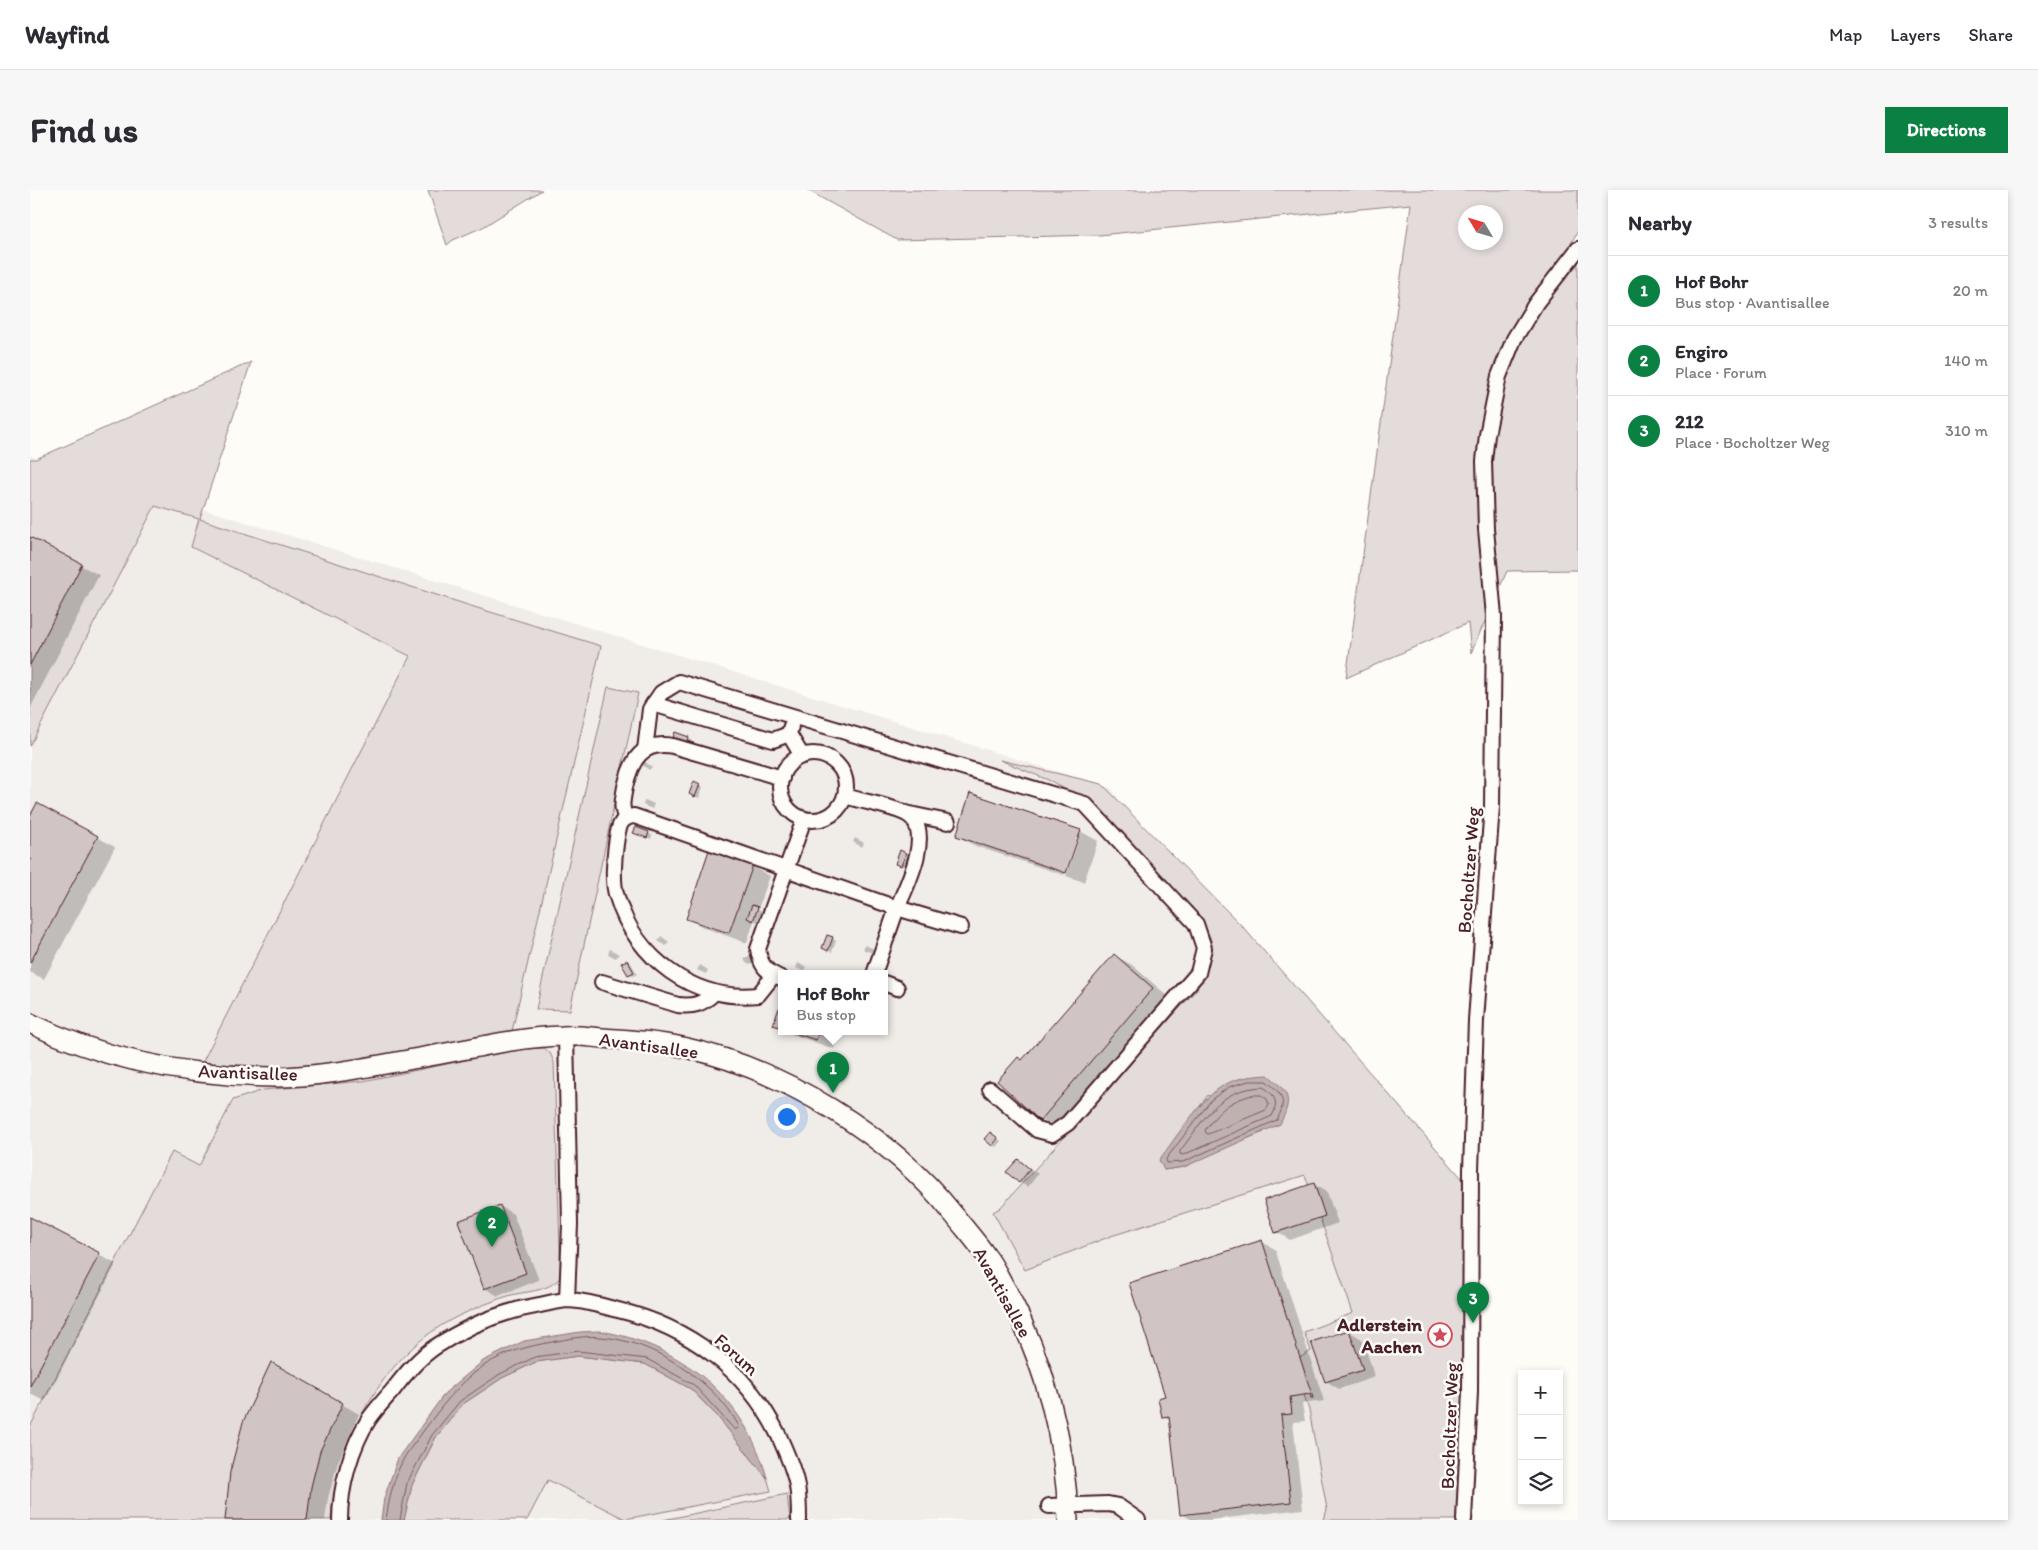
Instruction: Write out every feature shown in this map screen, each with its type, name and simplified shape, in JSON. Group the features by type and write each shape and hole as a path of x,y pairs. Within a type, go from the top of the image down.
{"street":[{"name":"Bocholtzer Weg","path":"1464,1520 1470,1392 1471,1170 1476,1020 1492,806 1494,616 1486,529 1484,461 1486,435 1499,376 1514,339 1536,303 1578,249"},
{"path":"645,750 650,709 661,693 679,682 980,775 1085,804 1196,924 1204,948 1198,973 1176,1001 1068,1123 1052,1134 1037,1130 990,1089"},
{"path":"653,704 773,740 789,734"},
{"path":"794,717 789,734 802,756"},
{"path":"626,818 622,811 622,802 629,769 645,750 666,745 673,746 782,778"},
{"path":"810,754 822,755 834,761 842,771 846,783 845,796 839,808 829,816 817,820 804,818 792,813 784,803 780,790 782,778 788,766 802,756 810,754"},
{"path":"845,796 904,813 948,822"},
{"path":"904,813 915,821 919,833"},
{"path":"804,818 785,869 758,949 759,960 764,968 778,977 758,995 743,997 704,990 678,977 643,948 626,922 616,896 614,856 619,825 626,818 634,816 785,869 897,908 961,927"},
{"path":"875,970 918,848 919,833 923,824 932,818"},
{"path":"602,982 678,1005 688,1006 698,1004 714,993"},
{"name":"Avantisallee","path":"30,1023 54,1035 96,1051 152,1065 220,1074 276,1077 323,1073 379,1065 520,1038 566,1035 638,1040 682,1046 730,1061 793,1088 825,1104 882,1145 914,1171 941,1199 989,1259 1019,1314 1047,1390 1057,1428 1061,1510"},
{"path":"566,1035 570,1224 567,1300"},
{"name":"Forum","path":"340,1520 340,1508 350,1462 361,1433 369,1419 407,1372 434,1348 474,1325 518,1309 567,1300 643,1316 674,1329 716,1356 744,1383 769,1416 786,1451 798,1486 799,1520"},
{"path":"1061,1510 1108,1504 1118,1506 1138,1520"}],"shaded area":[{"path":"428,190 542,190 483,227 453,240 447,245"},
{"path":"807,190 1578,190 1578,231 1571,243 1578,248 1578,570 1507,571 1471,653 1468,623 1346,678 1411,204 1099,235 897,240"},
{"path":"251,362 200,519 601,646 512,1031 360,1060 263,1069 202,1063 410,656 191,547 199,519 155,506 30,746 30,459 36,459"},
{"path":"30,456 1111,788 1430,1272 1436,1520 30,1520"},
{"path":"608,687 638,693 570,1010 536,1009"},
{"path":"1000,760 1102,784 1242,926 1467,1184 1465,1520 1324,1520 1327,1509 1309,1410 1293,1362 1311,1351 1304,1332 1353,1313 1305,1175 1111,1236 1025,1270 993,1212 1000,1208 1197,989 1208,966 1212,947 1209,936 1199,920 1099,811 1053,782","holes":["1208,1095 1264,1132 1218,1150 1184,1167 1164,1170 1188,1123"]},
{"path":"544,1048 550,1053 554,1062 561,1277 542,1289 502,1298 452,1319 419,1342 399,1362 380,1385 364,1410 351,1437 341,1464 334,1492 331,1520 30,1520 30,1427 172,1152 199,1166 233,1100 263,1090 363,1081 521,1049"},
{"path":"578,1356 645,1364 691,1389 717,1416 767,1478 771,1491 625,1519 548,1480 527,1520 404,1520 412,1485 436,1437 463,1404 502,1378 536,1362"},
{"path":"787,1494 790,1520 663,1520"}],"water":[{"path":"1268,1075 1281,1087 1287,1096 1287,1108 1280,1124 1184,1167 1164,1170 1159,1160 1190,1118 1208,1098 1226,1084 1236,1080"},
{"path":"600,1331 629,1338 657,1348 682,1362 706,1379 726,1400 743,1423 757,1449 767,1478 717,1416 691,1389 645,1364 578,1356 536,1362 502,1378 463,1404 436,1437 412,1485 404,1520 381,1520 384,1498 398,1458 445,1393 483,1361 524,1341 580,1332"}],"building":[{"path":"30,537 82,564 30,665"},
{"path":"675,732 689,737 687,743 673,738"},
{"path":"694,781 700,784 695,797 689,794"},
{"path":"970,793 1081,830 1066,873 956,836"},
{"path":"37,803 98,836 30,963 30,816"},
{"path":"636,827 649,832 647,838 633,833"},
{"path":"709,850 753,865 729,933 686,919"},
{"path":"900,850 906,853 901,866 895,864"},
{"path":"752,905 758,907 753,921 747,918"},
{"path":"827,935 833,937 828,951 822,948"},
{"path":"1114,954 1153,988 1040,1121 997,1081 1018,1057 1022,1060"},
{"path":"627,960 634,972 628,975 621,963"},
{"path":"778,1011 778,1027 773,1025"},
{"path":"800,1035 818,1035 816,1040"},
{"path":"990,1132 998,1138 992,1146 984,1139"},
{"path":"1018,1159 1030,1169 1019,1183 1006,1172"},
{"path":"1314,1183 1325,1216 1275,1233 1264,1200"},
{"path":"500,1205 526,1273 484,1289 458,1221"},
{"path":"30,1217 100,1253 30,1386"},
{"path":"1262,1240 1313,1398 1311,1398 1310,1394 1290,1397 1292,1414 1281,1415 1291,1502 1180,1515 1169,1416 1162,1417 1158,1398 1165,1396 1129,1283"},
{"path":"1349,1330 1363,1370 1325,1382 1311,1342"},
{"path":"271,1362 343,1403 320,1451 311,1487 307,1520 225,1520 230,1472 243,1422"}],"place":[{"name":"Hof Bohr","path":"833,1093"},
{"name":"Engiro","path":"492,1247"},
{"name":"212","path":"1473,1323"},
{"name":"Adlerstein Aachen","path":"1440,1335"}]}
